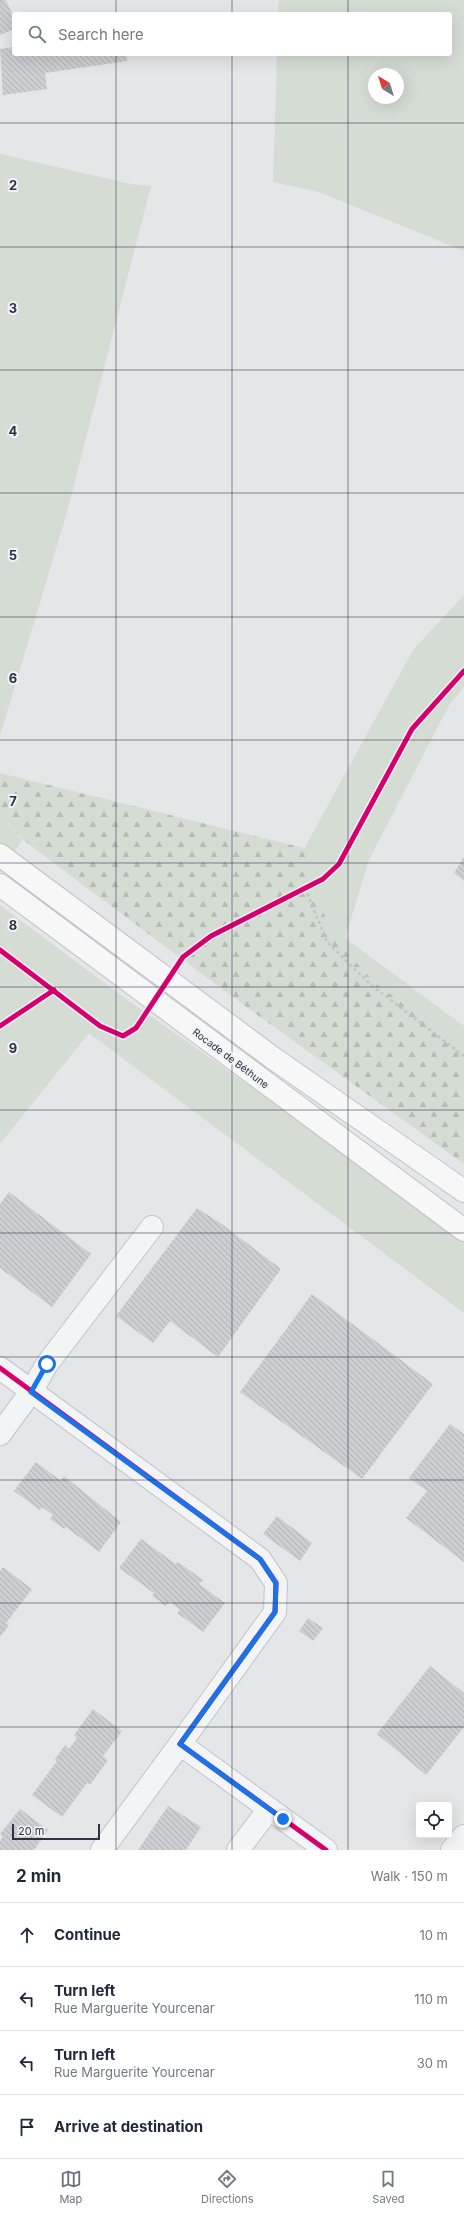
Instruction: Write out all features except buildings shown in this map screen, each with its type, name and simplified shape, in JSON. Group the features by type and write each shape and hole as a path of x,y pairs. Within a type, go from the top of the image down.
{"main road":[{"path":"0,855 273,1058 464,1191"},
{"name":"Rocade de Béthune","path":"0,885 464,1230"}],"street":[{"path":"0,1434 31,1392 47,1364 152,1227"},
{"path":"0,1368 260,1559 276,1583 275,1612 102,1850"},
{"path":"180,1744 326,1850"},
{"path":"238,1850 269,1809"},
{"path":"452,1850 464,1836"}],"path":[{"path":"305,888 327,942 371,985 464,1056"}],"green space":[{"path":"279,0 464,0 464,251 319,192 273,182 277,56 452,56 452,12 278,12"},
{"path":"0,154 131,184 151,186 67,512 0,736"},
{"path":"464,595 464,687 449,705 369,860 345,938 464,1026 464,1049 374,982 338,942 314,894 304,849 413,650"},
{"path":"0,773 304,848 314,894 338,942 374,982 464,1049 464,1164 241,1003 23,840 0,814"},
{"path":"0,814 22,840 0,873"},
{"path":"0,905 119,994 451,1227 464,1239 464,1313 89,1033 0,1144"}],"cycle path":[{"path":"0,950 100,1026 123,1036 136,1028 183,957 211,936 323,879 339,864 412,729 464,671"},
{"path":"0,1026 54,990"},
{"path":"0,1368 260,1559 276,1583 275,1612 180,1744 326,1850"}],"route":[{"path":"47,1364 31,1392 260,1559 276,1583 275,1612 180,1744 283,1819"}]}
